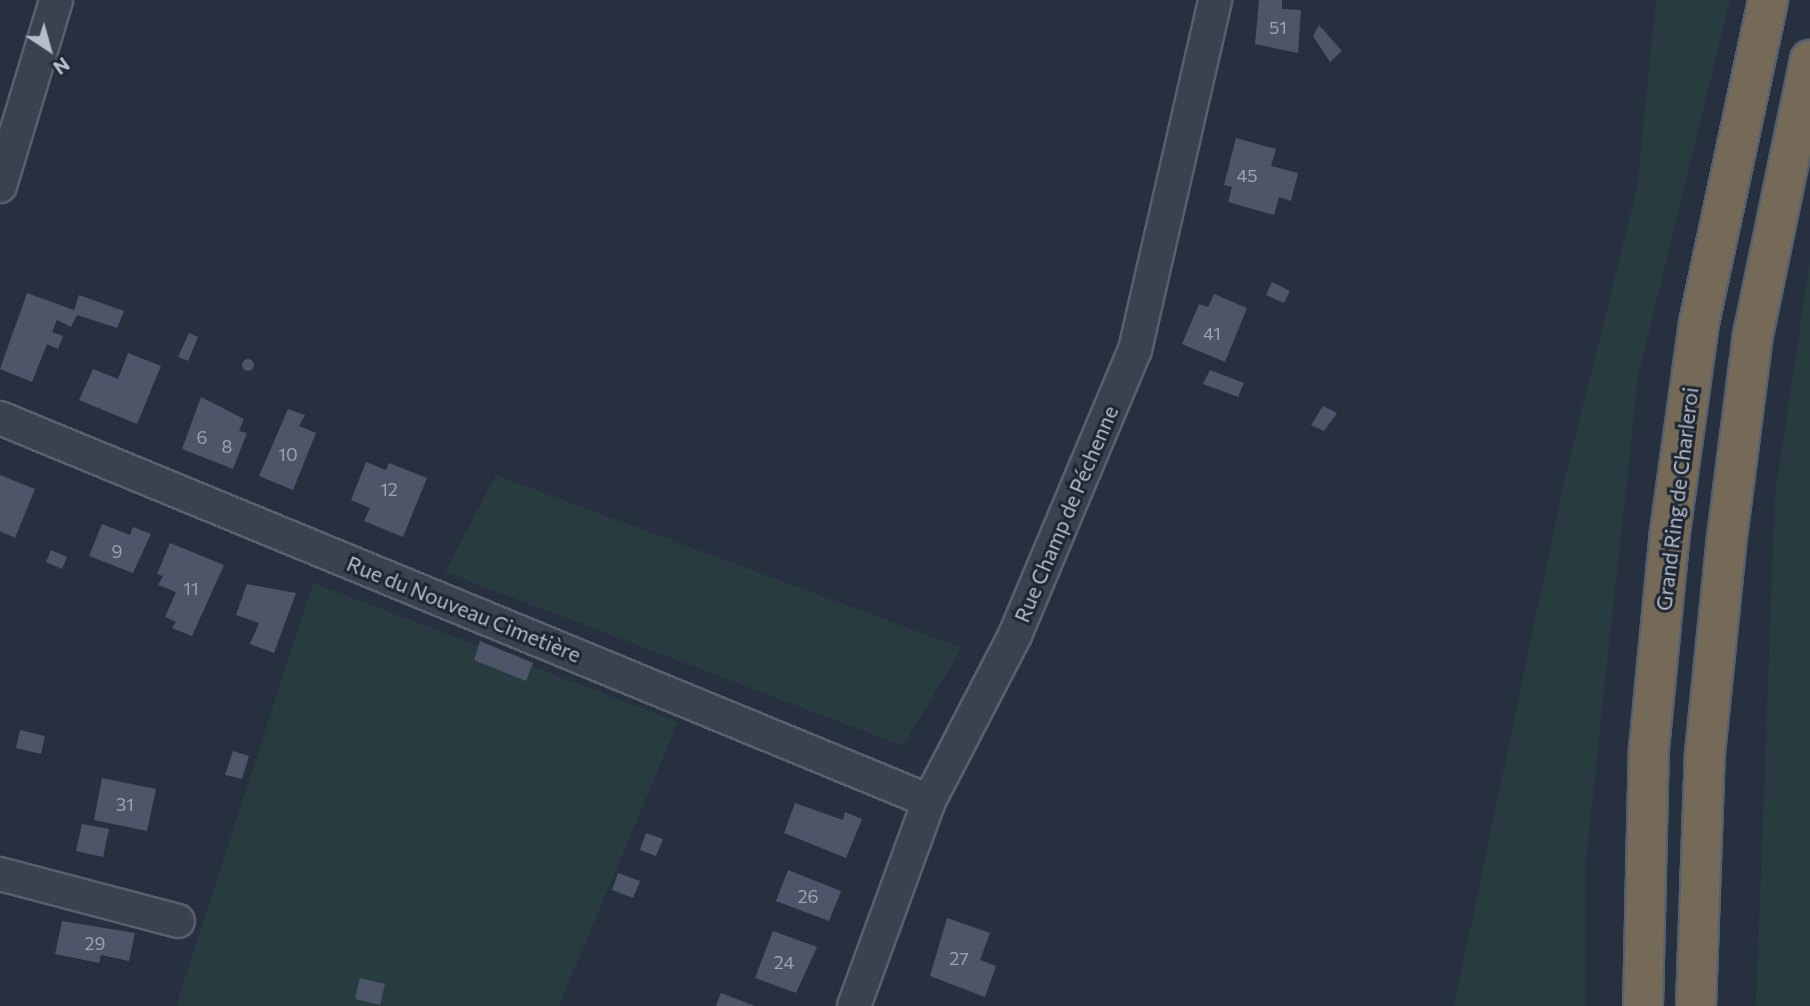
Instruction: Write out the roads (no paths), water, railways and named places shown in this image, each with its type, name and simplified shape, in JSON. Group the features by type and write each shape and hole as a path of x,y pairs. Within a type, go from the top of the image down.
{"highway":[{"name":"Grand Ring de Charleroi","path":"1643,1006 1649,749 1670,532 1702,309 1768,0"},
{"path":"1696,1006 1695,938 1705,753 1753,335 1810,60"},
{"path":"1695,938 1714,1006"}],"street":[{"path":"0,186 56,0"},
{"name":"Rue Champ de Péchenne","path":"854,1006 929,801 1015,635 1135,350 1209,51 1215,0"},
{"name":"Rue du Nouveau Cimetière","path":"0,418 929,801"},
{"path":"0,874 178,921"}]}
